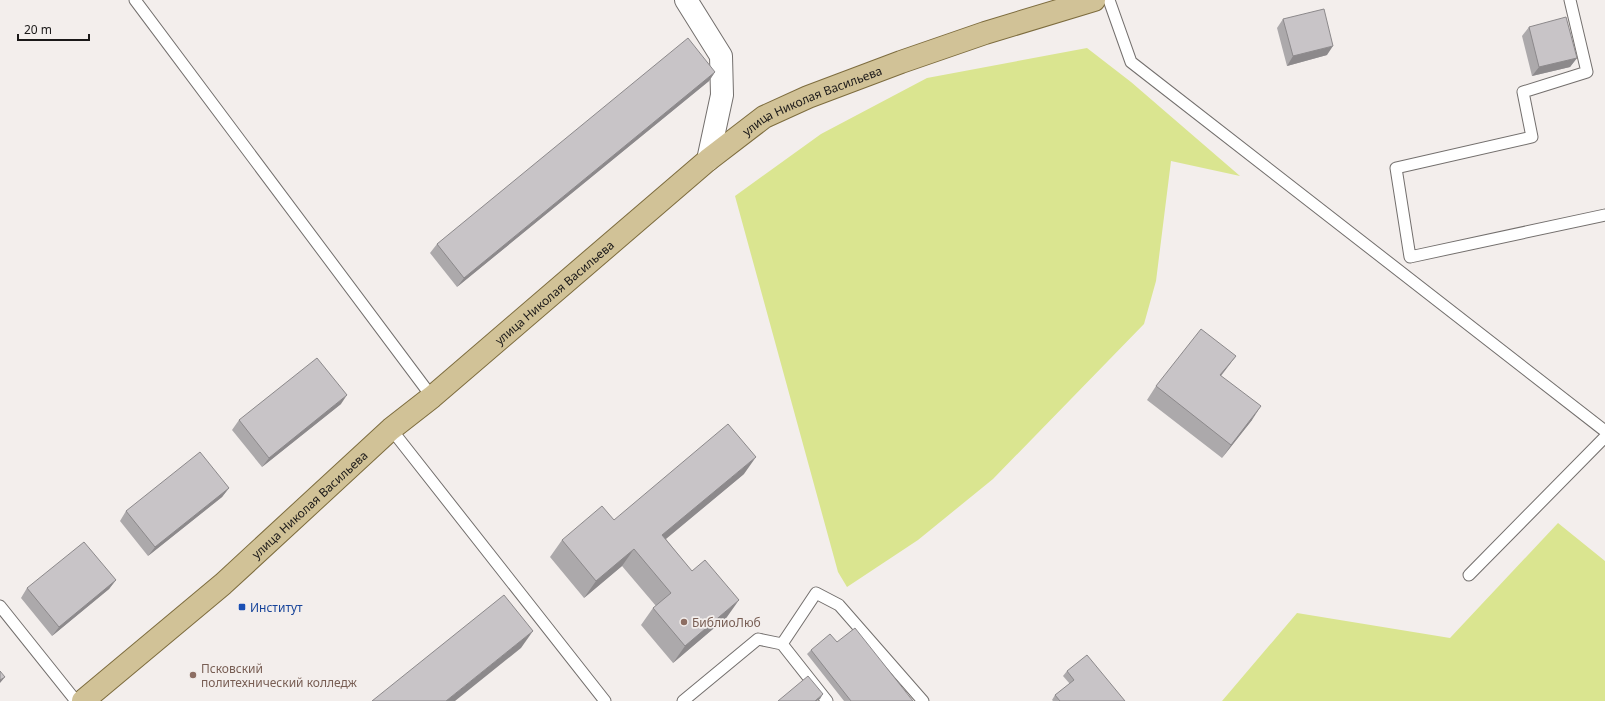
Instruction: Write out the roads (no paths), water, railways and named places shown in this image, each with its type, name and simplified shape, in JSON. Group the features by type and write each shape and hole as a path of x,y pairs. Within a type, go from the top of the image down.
{"main road":[{"name":"улица Николая Васильева","path":"83,701 223,584 391,429 432,397 708,160 764,117 808,97 901,62 985,33 1094,0"}],"street":[{"path":"686,0 721,56 722,95 708,160"}],"lane":[{"path":"135,0 432,397"},
{"path":"1109,0 1131,62 1605,431"},
{"path":"1570,0 1587,72 1523,92 1532,137 1396,168 1410,257 1605,215"},
{"path":"391,429 606,701"},
{"path":"1469,575 1605,437"},
{"path":"782,644 816,593 840,604 923,701"},
{"path":"0,606 76,701"},
{"path":"684,701 758,639 782,644 827,701"}],"place":[{"name":"Институт","path":"242,607"},
{"name":"БиблиоЛюб","path":"684,622"},
{"name":"Псковский политехнический колледж","path":"193,675"}]}
